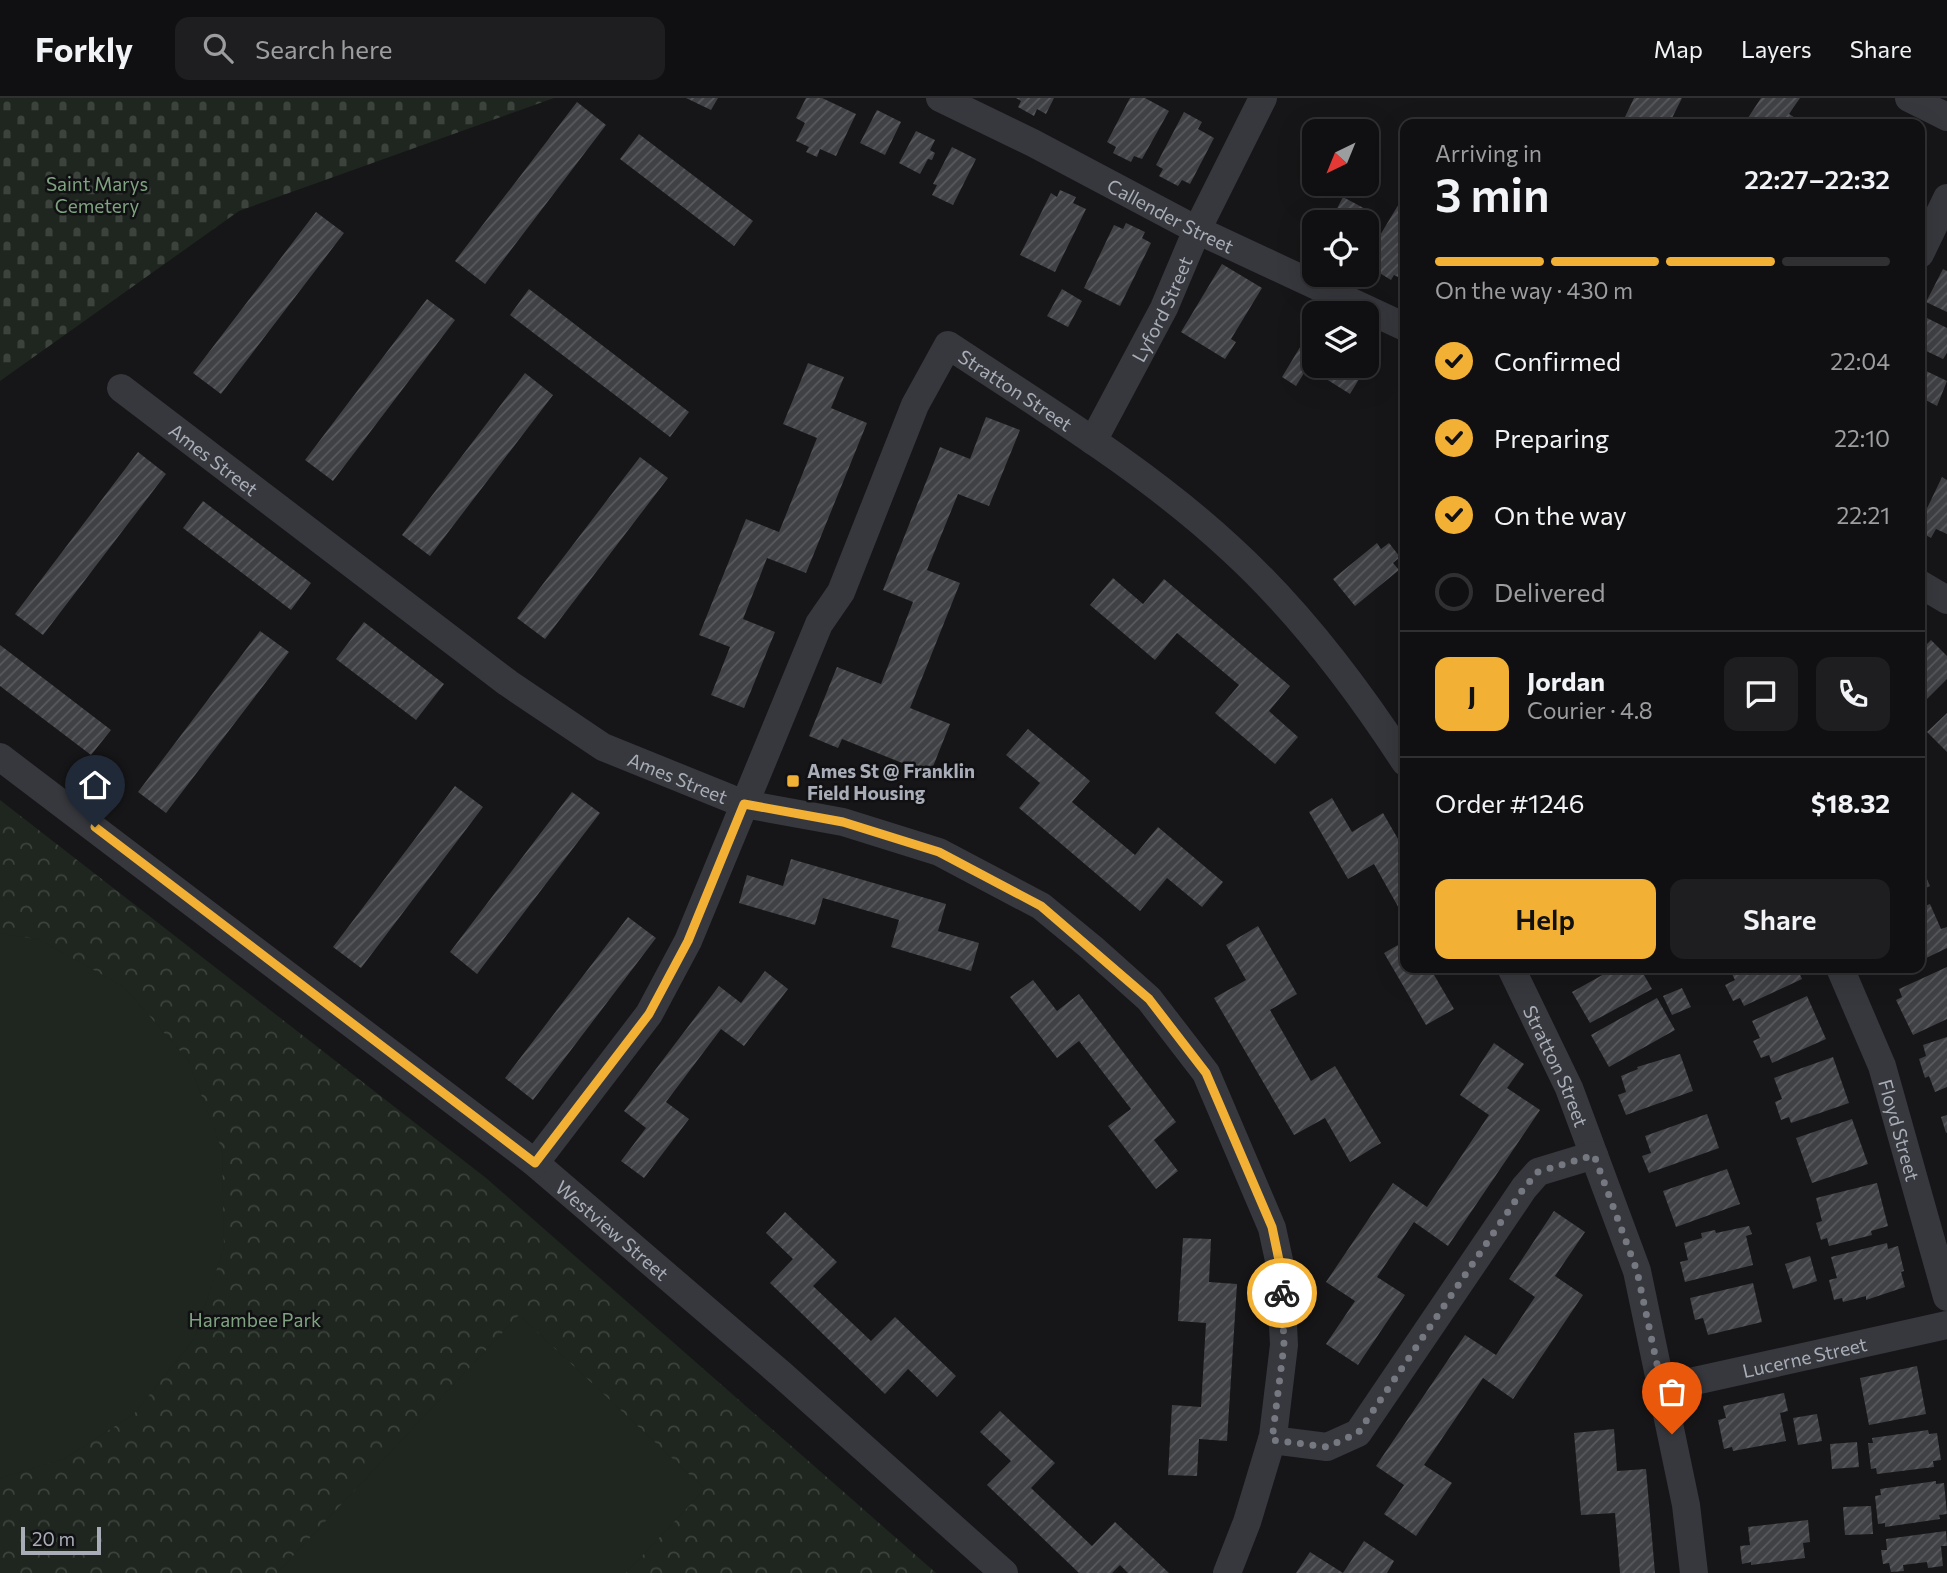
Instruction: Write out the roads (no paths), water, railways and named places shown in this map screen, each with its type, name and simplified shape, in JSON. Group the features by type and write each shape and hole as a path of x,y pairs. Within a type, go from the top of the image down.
{"street":[{"name":"Callender Street","path":"940,98 1033,143 1197,229 1400,325"},
{"name":"Lyford Street","path":"1093,441 1164,308 1197,229 1263,98"},
{"path":"1909,98 1947,117"},
{"path":"1925,244 1947,198"},
{"name":"Stratton Street","path":"744,804 819,624 841,592 915,405 948,345 1093,441 1198,520 1231,549 1343,673 1400,755"},
{"name":"Ames Street","path":"121,388 508,683 603,747 744,804 843,822 939,852 1041,906 1149,999 1206,1073 1272,1227 1280,1265 1284,1345 1272,1440 1247,1522 1227,1573"},
{"path":"1925,587 1947,600"},
{"name":"Westview Street","path":"0,757 535,1163 781,1374 1004,1573"},
{"path":"535,1163 649,1014 688,941 744,804"},
{"name":"Stratton Street","path":"1513,973 1569,1088 1637,1271 1686,1505 1694,1573"},
{"name":"Floyd Street","path":"1842,973 1882,1066 1947,1297"},
{"path":"1272,1440 1327,1447 1358,1433 1524,1188 1538,1172 1594,1155"},
{"name":"Lucerne Street","path":"1663,1388 1947,1325"}],"place":[{"name":"Ames St @ Franklin Field Housing","path":"793,781"}],"park label":[{"name":"Saint Marys Cemetery","path":"97,194"},
{"name":"Harambee Park","path":"255,1319"}]}
